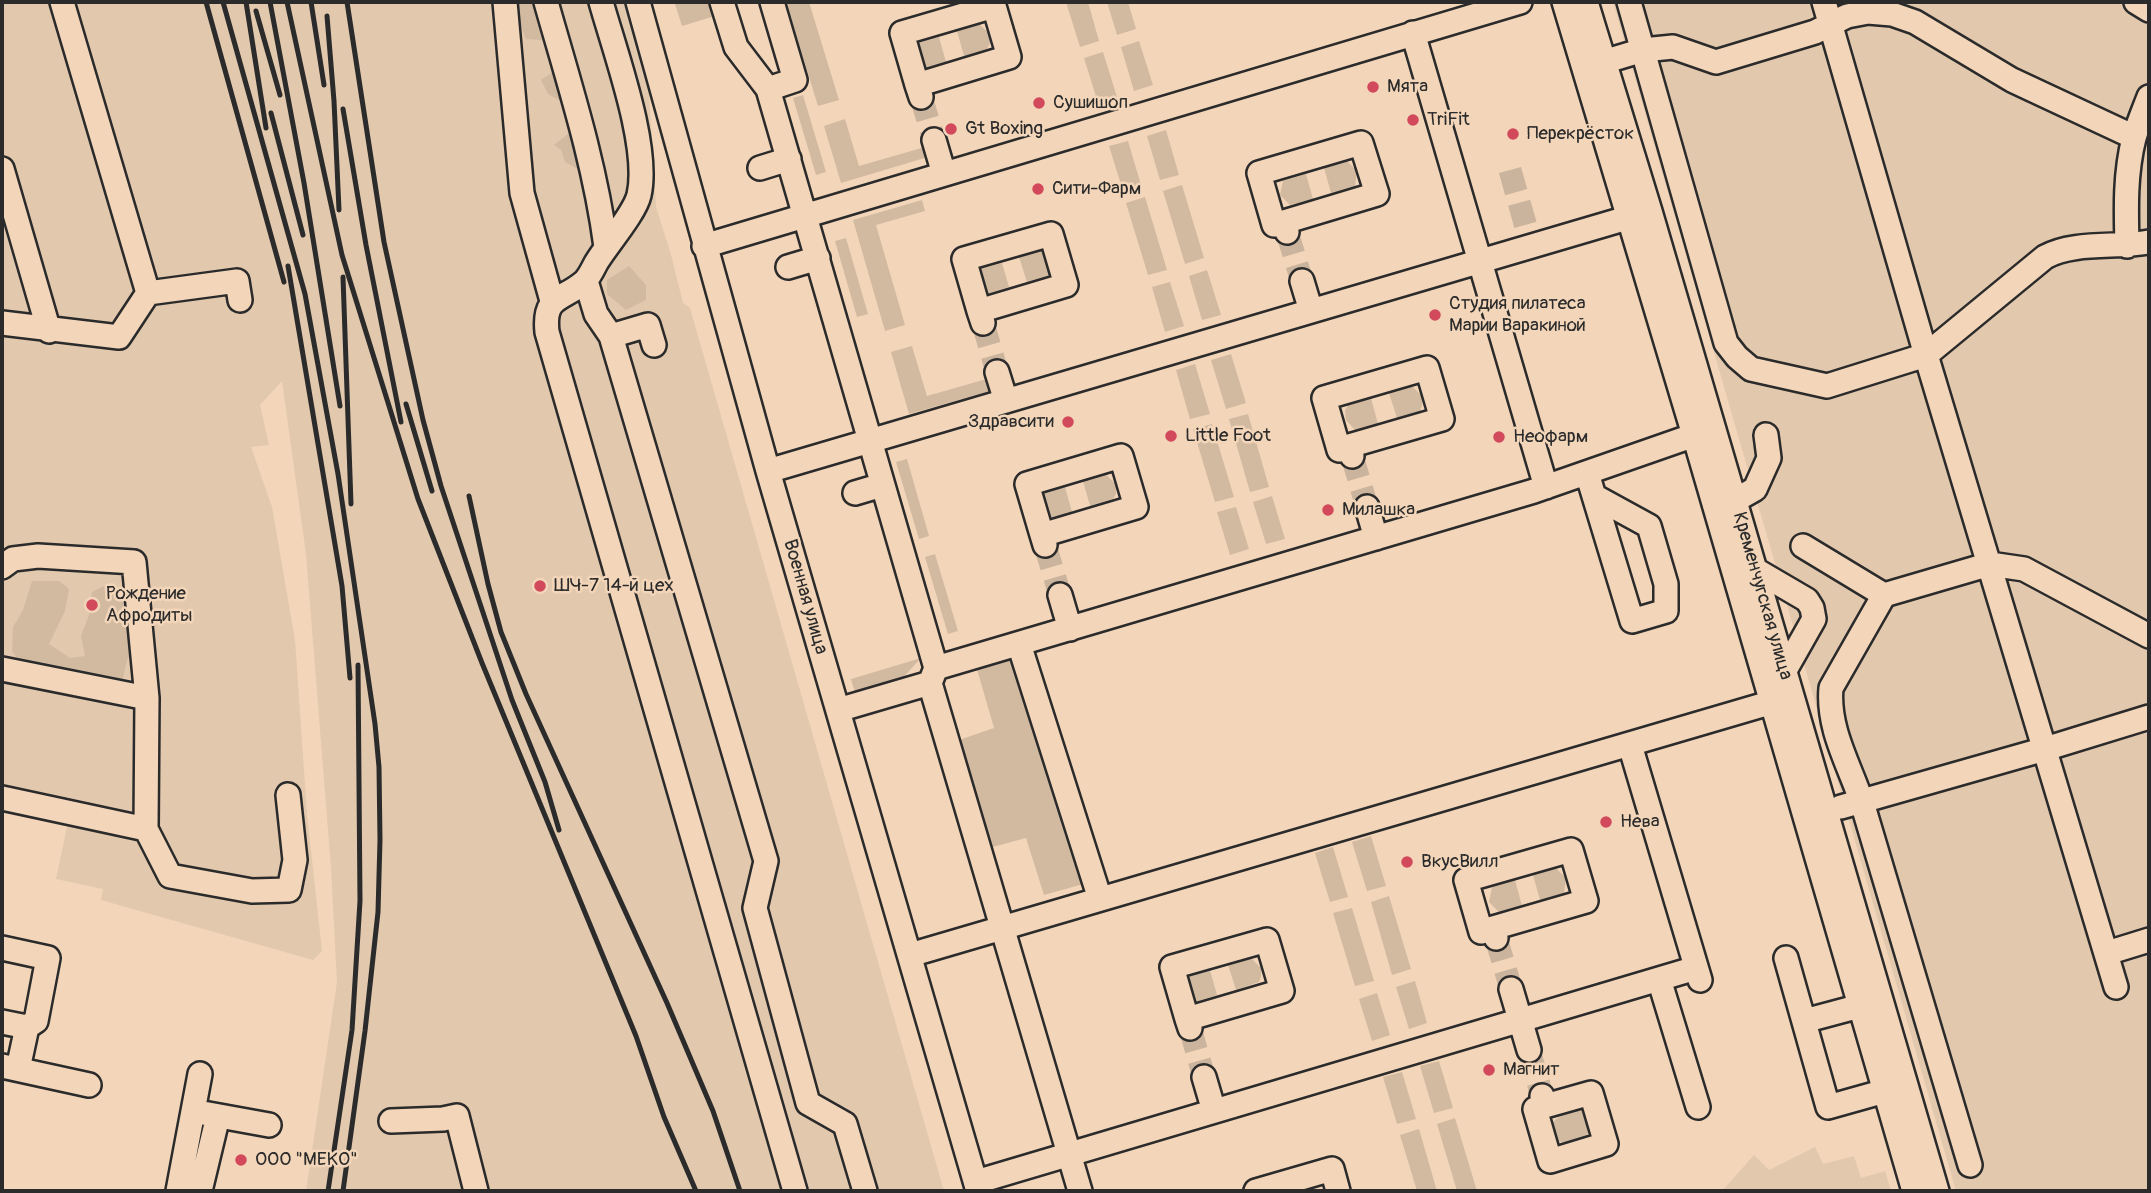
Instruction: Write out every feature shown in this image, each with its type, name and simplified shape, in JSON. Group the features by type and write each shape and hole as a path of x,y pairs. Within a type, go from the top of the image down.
{"street":[{"path":"62,2 148,293"},
{"path":"505,2 522,193 552,301"},
{"path":"546,2 593,169 606,247"},
{"path":"601,2 628,101 643,175 638,200 586,281 552,301 545,316 547,332 795,1191"},
{"name":"Военная улица","path":"638,2 768,471 977,1187"},
{"path":"723,2 736,47 768,89 806,215 933,676 972,860 1003,928 1042,1100 1069,1155 1080,1191"},
{"path":"768,89 795,80 772,2"},
{"path":"704,246 1413,33 1448,12 1520,2"},
{"name":"Кременчугская улица","path":"1564,2 1594,65 1640,214 1781,700 1860,1006 1914,1191"},
{"name":"Кременчугская улица","path":"1586,2 1594,65"},
{"path":"1629,2 1726,343 1751,369 1827,386 1926,355 2057,250 2138,244 2125,200 2134,136 2149,97"},
{"path":"1824,2 1926,355 2116,987"},
{"path":"2136,2 2149,10"},
{"path":"994,6 1009,57 919,91 902,33 994,6"},
{"path":"1594,65 1643,50 1673,47 1716,62 1815,32 1847,16 1868,12 1892,13 1915,22 2012,80 2134,136"},
{"path":"1413,33 1546,487"},
{"path":"934,140 944,174"},
{"path":"1362,143 1377,194 1285,227 1274,225 1259,173 1362,143"},
{"path":"760,167 789,159"},
{"path":"2,169 49,331"},
{"path":"768,471 1480,261 1529,237 1640,214"},
{"path":"1051,234 1066,285 981,317 964,259 1051,234"},
{"path":"788,267 818,258"},
{"path":"2,323 49,331 119,337 148,293 237,281 240,300"},
{"path":"586,281 596,314 611,337 766,861 755,908 808,1103 845,1125 865,1191"},
{"path":"1302,281 1311,311"},
{"path":"611,337 648,326 654,345"},
{"path":"1427,368 1442,419 1351,451 1339,450 1324,398 1427,368"},
{"path":"997,372 1006,401"},
{"path":"838,710 1019,644 1546,487 1704,432"},
{"name":"Кременчугская улица","path":"1704,432 1734,501 1784,672 1781,700 1937,1191"},
{"path":"1734,501 1755,489 1769,458 1766,435"},
{"path":"1121,456 1136,508 1044,540 1027,484 1121,456"},
{"path":"1587,473 1632,621 1665,611 1666,584 1649,526 1596,497"},
{"path":"855,493 882,485"},
{"path":"1367,508 1376,538"},
{"path":"1803,546 1884,595"},
{"path":"2,567 13,559 38,556 134,562 147,698 146,829 170,876 252,891 289,890 295,860 288,794"},
{"path":"1970,1165 1851,804 1832,723 1831,688 1884,595 1990,564 2024,569 2149,636"},
{"path":"1754,569 1807,600 1812,608 1814,619 1784,672"},
{"path":"1060,596 1070,629"},
{"path":"1019,644 1100,899"},
{"path":"2,669 147,698"},
{"path":"910,955 1781,700"},
{"path":"1851,804 2149,717"},
{"path":"977,1187 1069,1155 1659,979 1698,975 1630,745"},
{"path":"2,798 146,829"},
{"path":"1571,850 1586,901 1494,933 1481,932 1466,880 1571,850"},
{"path":"1267,940 1282,991 1188,1023 1172,967 1267,940"},
{"path":"2107,953 2149,940"},
{"path":"2,948 48,958 36,1021 27,1027 10,1068 89,1085"},
{"path":"1786,958 1828,1107 1885,1091"},
{"path":"1659,979 1698,1107"},
{"path":"1511,989 1528,1050"},
{"path":"1804,1021 1860,1006"},
{"path":"2,1022 27,1027"},
{"path":"178,1191 200,1074"},
{"path":"1204,1077 1214,1111"},
{"path":"194,1111 269,1125"},
{"path":"200,1191 218,1116"},
{"path":"391,1121 457,1116 476,1191"},
{"path":"1256,1191 1332,1169 1338,1191"}],"shaded area":[{"path":"2,2 624,2 649,93 656,207 683,303 690,308 944,1191 306,1191 337,982 331,868 306,554 282,381 260,405 269,445 251,447 272,507 295,640 307,814 322,951 313,960 101,900 103,889 56,879 68,822 2,808"},
{"path":"515,2 546,2 587,129 589,158 583,166 576,168 565,162 561,150 554,145 574,129 561,101 548,94 541,80 561,66 553,41 526,39"},
{"path":"711,2 715,16 682,26 675,4"},
{"path":"786,2 809,2 839,100 818,106"},
{"path":"1066,2 1088,2 1099,41 1080,47"},
{"path":"1107,2 1128,2 1136,29 1117,35"},
{"path":"1613,2 2149,2 2149,1191 1956,1191"},
{"path":"979,24 990,34 990,43 987,49 964,56 957,31"},
{"path":"939,37 946,62 923,68 916,44"},
{"path":"1139,41 1153,85 1134,91 1121,47"},
{"path":"1103,52 1117,97 1098,103 1084,58"},
{"path":"803,95 826,172 816,175 793,98"},
{"path":"845,119 859,166 925,147 928,157 841,183 824,126"},
{"path":"1166,130 1179,175 1160,180 1147,136"},
{"path":"1128,141 1141,185 1123,191 1109,146"},
{"path":"1347,161 1357,171 1355,186 1331,193 1324,168"},
{"path":"1306,174 1313,199 1290,205 1280,195 1283,181"},
{"path":"1182,185 1204,258 1185,264 1163,191"},
{"path":"1145,197 1167,270 1148,275 1126,203"},
{"path":"922,200 925,211 876,225 905,325 885,331 853,220"},
{"path":"846,238 868,314 857,317 835,241"},
{"path":"1042,250 1047,253 1053,269 1050,275 1027,282 1019,257"},
{"path":"1002,263 1009,287 986,294 981,291 979,269"},
{"path":"629,266 646,285 646,300 626,310 607,294 607,280"},
{"path":"1207,270 1221,315 1202,320 1189,276"},
{"path":"1170,282 1184,326 1165,332 1152,287"},
{"path":"912,346 927,396 990,378 994,390 909,414 891,352"},
{"path":"1231,354 1246,403 1226,409 1211,360"},
{"path":"1195,364 1210,414 1190,419 1176,370"},
{"path":"1412,386 1422,396 1420,411 1397,418 1389,393"},
{"path":"1371,398 1378,424 1355,430 1346,420 1345,411 1348,405"},
{"path":"1248,414 1269,487 1250,492 1229,419"},
{"path":"1212,424 1234,497 1215,502 1193,429"},
{"path":"907,459 929,536 919,539 896,462"},
{"path":"1105,474 1116,484 1116,494 1113,499 1090,506 1083,481"},
{"path":"1065,487 1072,512 1049,519 1044,515 1041,494"},
{"path":"1272,496 1285,539 1266,544 1253,502"},
{"path":"1236,507 1249,549 1230,555 1217,512"},
{"path":"935,554 958,631 948,634 925,557"},
{"path":"32,581 59,581 69,589 65,611 49,644 70,658 85,656 81,636 89,615 92,592 104,586 130,600 138,637 127,661 122,682 27,672 12,651 13,627 23,610"},
{"path":"1013,651 1087,883 1044,895 1026,838 989,848 956,741 994,728 976,666"},
{"path":"921,658 898,683 856,696 851,679"},
{"path":"1371,836 1386,886 1367,891 1352,842"},
{"path":"1333,847 1348,897 1330,902 1315,853"},
{"path":"1556,868 1566,878 1564,893 1540,900 1533,875"},
{"path":"1515,880 1522,906 1499,912 1489,902 1492,887"},
{"path":"1389,896 1411,969 1392,975 1371,902"},
{"path":"1352,908 1374,981 1355,986 1333,913"},
{"path":"1251,958 1261,968 1259,982 1236,990 1228,965"},
{"path":"1210,970 1217,995 1195,1002 1190,999 1184,983 1187,977"},
{"path":"1415,981 1427,1023 1409,1029 1396,987"},
{"path":"1377,993 1390,1035 1372,1041 1359,999"},
{"path":"1439,1061 1453,1108 1434,1113 1420,1066"},
{"path":"1402,1072 1416,1119 1397,1124 1383,1077"},
{"path":"1575,1111 1583,1111 1588,1115 1590,1128 1587,1135 1559,1142 1552,1129 1554,1121"},
{"path":"1455,1118 1477,1191 1457,1191 1437,1124"},
{"path":"1419,1129 1437,1191 1417,1191 1400,1135"},
{"path":"1815,1147 1823,1164 1854,1156 1861,1178 1885,1171 1891,1191 1722,1191 1754,1155 1769,1170"}],"tunnel":[{"path":"921,97 934,140"},
{"path":"1510,170 1526,227"},
{"path":"1287,232 1302,281"},
{"path":"983,323 997,372"},
{"path":"1352,456 1367,507"},
{"path":"1045,545 1060,595"},
{"path":"1496,938 1511,989"},
{"path":"1190,1028 1204,1077"},
{"path":"1529,1050 1542,1096"}],"railway":[{"path":"206,2 284,282"},
{"path":"223,2 305,294 338,474 375,724 379,767 378,912 343,1191"},
{"path":"246,2 266,128"},
{"path":"270,2 304,183 340,406"},
{"path":"287,2 342,255 418,499 482,663 636,1036 664,1117 696,1191"},
{"path":"311,2 324,85"},
{"path":"347,2 384,242 423,420 441,486 512,700 545,782 559,830"},
{"path":"256,11 280,95"},
{"path":"327,16 339,210"},
{"path":"343,109 366,245 401,422"},
{"path":"271,113 303,235"},
{"path":"288,266 342,586 350,678"},
{"path":"343,277 351,504"},
{"path":"406,404 432,491"},
{"path":"469,496 501,632 526,694 667,1003 713,1111 740,1191"},
{"path":"328,1191 352,1030 360,901 358,665"}],"place":[{"name":"Мята","path":"1373,87"},
{"name":"Сушишоп","path":"1039,103"},
{"name":"TriFit","path":"1413,120"},
{"name":"Gt Boxing","path":"951,129"},
{"name":"Перекрёсток","path":"1513,134"},
{"name":"Сити-Фарм","path":"1038,189"},
{"name":"Студия пилатеса Марии Варакиной","path":"1435,315"},
{"name":"Здравсити","path":"1068,422"},
{"name":"Little Foot","path":"1171,436"},
{"name":"Неофарм","path":"1499,437"},
{"name":"Милашка","path":"1328,510"},
{"name":"ШЧ-7 14-й цех","path":"540,586"},
{"name":"Рождение Афродиты","path":"92,605"},
{"name":"Нева","path":"1606,822"},
{"name":"ВкусВилл","path":"1407,862"},
{"name":"Магнит","path":"1489,1070"},
{"name":"OOO \"MEKO\"","path":"241,1160"}]}
